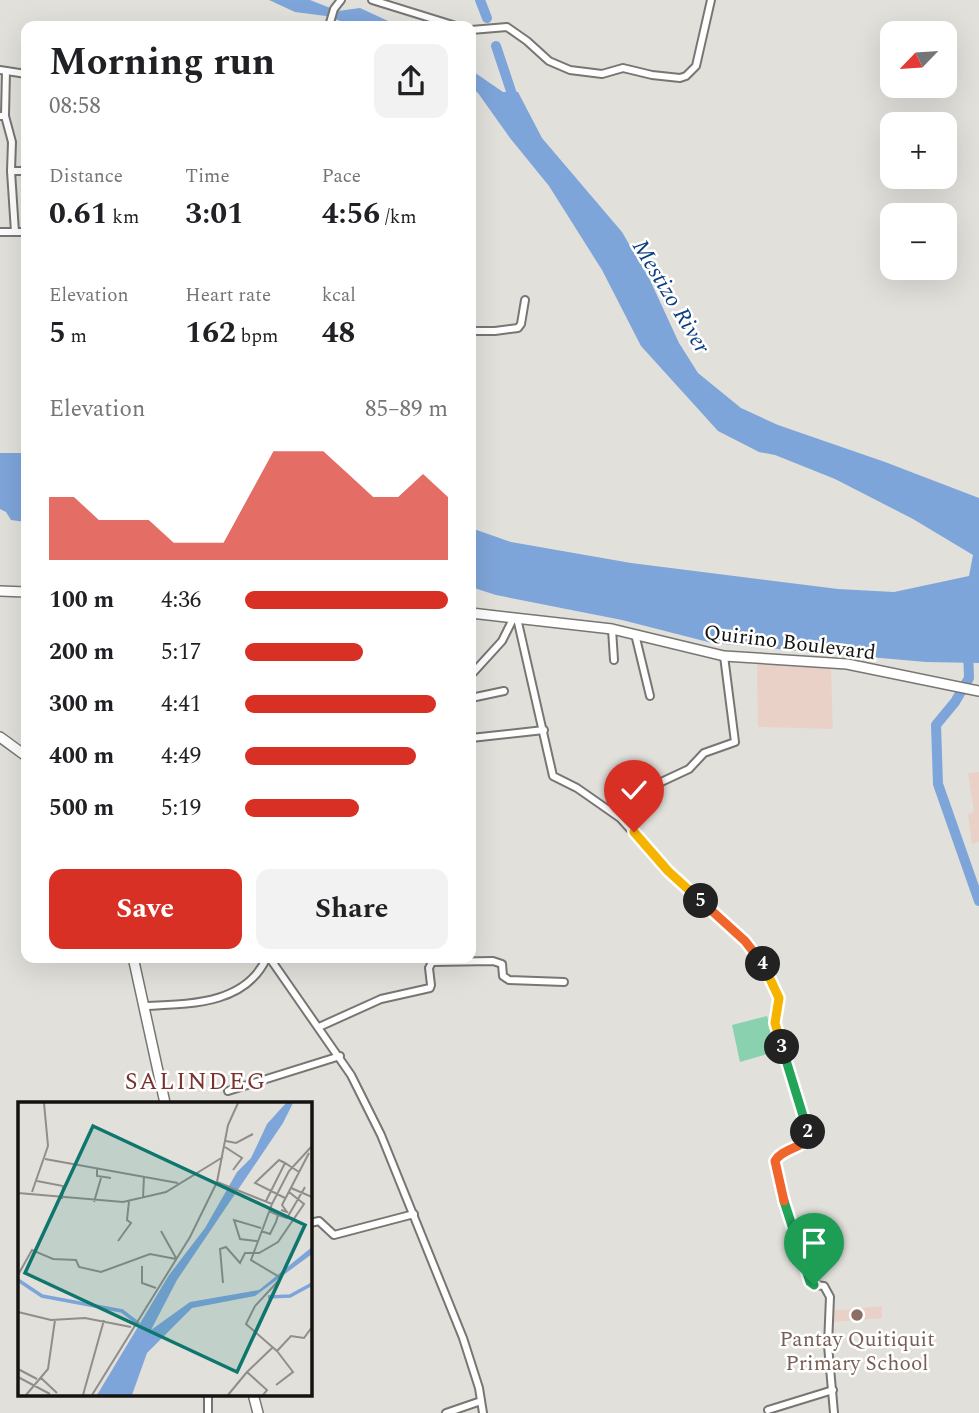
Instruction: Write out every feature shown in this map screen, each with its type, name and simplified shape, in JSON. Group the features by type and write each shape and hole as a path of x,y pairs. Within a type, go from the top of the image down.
{"street":[{"path":"330,21 334,9 341,0"},
{"path":"372,0 440,21"},
{"path":"476,30 507,27 548,61 570,70 602,75 623,68 680,78 696,66 711,0"},
{"path":"15,232 12,142 2,116 3,71 21,73"},
{"path":"11,171 21,171"},
{"path":"0,232 21,232"},
{"path":"476,331 518,328 525,300"},
{"path":"0,591 21,592"},
{"name":"Quirino Boulevard","path":"476,614 612,629 724,656 825,661 977,691"},
{"path":"476,670 502,641 515,618"},
{"path":"515,618 553,776 620,818 668,871 745,941 765,967 779,998 775,1030 789,1064 808,1129 808,1139 778,1156 775,1165 789,1222 810,1282 824,1286 830,1297 828,1345 834,1413"},
{"path":"612,629 614,660"},
{"path":"635,634 650,696"},
{"path":"644,789 689,769 704,753 736,742 724,656"},
{"path":"476,697 504,691"},
{"path":"476,737 544,730"},
{"path":"0,737 21,752"},
{"path":"476,961 502,964 503,976 509,980 565,982"},
{"path":"134,963 165,1102"},
{"path":"144,1006 219,998 243,988 259,974 265,963"},
{"path":"272,963 340,1056 356,1082 381,1135 463,1338 482,1413"},
{"path":"319,1027 381,999 430,988 429,968 432,963"},
{"path":"228,1091 340,1056"},
{"path":"312,1223 319,1221 334,1236 414,1214"},
{"path":"768,1410 833,1390"},
{"path":"254,1396 258,1413"},
{"path":"446,1413 481,1401"}],"shaded area":[{"path":"757,663 831,668 833,729 758,727"},
{"path":"979,772 979,842 972,844 968,814 974,812 968,773"},
{"name":"Pantay Quitiquit Primary School","path":"882,1306 882,1318 832,1322 831,1311"}],"green space":[{"path":"767,1016 778,1051 740,1062 732,1025"}],"water":[{"path":"269,0 310,0 338,11 360,8 388,21 340,21 295,12"},
{"path":"476,73 503,92 518,92 542,138 622,232 650,280 679,343 698,373 741,408 778,425 979,498 979,663 926,662 712,643 622,620 476,589 476,530 511,542 631,563 838,589 894,592 969,576 973,555 913,519 835,479 775,455 759,452 718,431 641,346 602,270 549,186 478,93"},
{"path":"0,453 21,453 21,521 11,520 6,512 0,509"}],"waterway":[{"name":"Mestizo River","path":"480,0 487,18"},
{"name":"Mestizo River","path":"496,46 516,106"},
{"path":"968,649 969,678 955,702 936,725 938,784 979,901"}],"place":[{"name":"Pantay Quitiquit Primary School","path":"857,1315"}],"district":[{"name":"SALINDEG","path":"196,1081"}],"route":[{"path":"634,832 668,871 745,941 765,967 779,998 775,1030 789,1064 808,1129 808,1139 778,1156 775,1165 789,1222 810,1282 814,1285"}]}
